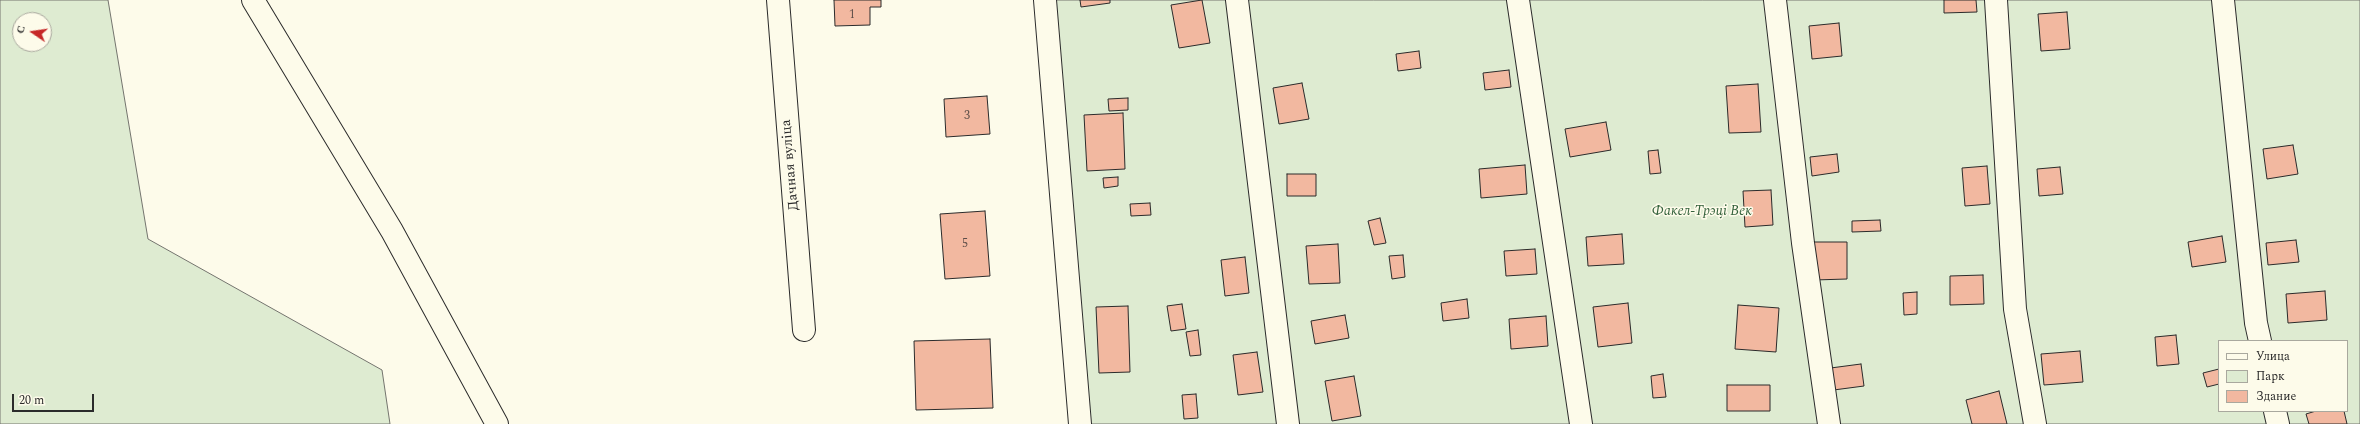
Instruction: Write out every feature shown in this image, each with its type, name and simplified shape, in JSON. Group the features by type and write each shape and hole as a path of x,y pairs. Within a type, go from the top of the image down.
{"street":[{"path":"253,0 392,231 497,424"},
{"name":"Дачная вуліца","path":"778,0 804,330"},
{"path":"1045,0 1080,424"},
{"path":"1237,0 1288,424"},
{"path":"1518,0 1581,424"},
{"path":"1775,0 1803,243 1829,424"},
{"path":"1996,0 2015,309 2035,424"},
{"path":"2222,0 2260,340"},
{"path":"2275,412 2278,424"}],"green space":[{"path":"0,0 108,0 148,239 382,370 390,424 0,424"},
{"name":"Факел-Трэці Век","path":"1045,0 2360,0 2360,424 1080,424"}],"building":[{"path":"834,0 881,0 881,7 870,7 870,25 835,26"},
{"path":"1080,0 1110,0 1110,3 1081,7"},
{"path":"1202,0 1210,43 1179,48 1171,5"},
{"path":"1944,0 1976,0 1977,12 1944,13"},
{"path":"2067,12 2070,49 2041,51 2038,14"},
{"path":"1839,23 1842,56 1812,59 1809,26"},
{"path":"1419,51 1421,68 1398,71 1396,54"},
{"path":"1509,70 1511,87 1485,90 1483,73"},
{"path":"1302,83 1309,119 1279,124 1273,88"},
{"path":"1758,84 1761,132 1729,133 1726,86"},
{"path":"987,96 990,134 946,137 944,99"},
{"path":"1128,98 1128,110 1109,111 1108,99"},
{"path":"1123,113 1125,169 1087,171 1084,115"},
{"path":"1606,122 1611,150 1570,157 1565,129"},
{"path":"2293,145 2298,174 2267,179 2263,149"},
{"path":"1658,150 1661,173 1650,174 1648,151"},
{"path":"1837,154 1839,172 1812,176 1810,157"},
{"path":"1525,165 1527,194 1481,198 1479,169"},
{"path":"1987,166 1990,204 1965,206 1962,168"},
{"path":"2060,167 2063,194 2039,196 2037,169"},
{"path":"1287,174 1316,174 1316,196 1287,196"},
{"path":"1118,177 1118,186 1104,188 1103,178"},
{"path":"1771,190 1773,225 1745,227 1743,191"},
{"path":"1150,203 1151,215 1131,216 1130,204"},
{"path":"985,211 990,276 945,279 940,214"},
{"path":"1380,218 1386,243 1374,245 1368,221"},
{"path":"1880,220 1881,231 1852,232 1852,221"},
{"path":"1622,234 1624,264 1588,266 1586,237"},
{"path":"2222,236 2226,262 2192,267 2188,242"},
{"path":"2296,240 2299,262 2268,265 2266,243"},
{"path":"1814,242 1847,242 1847,279 1814,280"},
{"path":"1338,244 1340,283 1309,284 1306,246"},
{"path":"1535,249 1537,274 1506,276 1504,251"},
{"path":"1403,255 1405,277 1392,279 1389,256"},
{"path":"1245,257 1249,293 1225,296 1221,260"},
{"path":"1983,275 1984,304 1950,305 1950,276"},
{"path":"2325,291 2327,320 2288,323 2286,294"},
{"path":"1917,292 1917,314 1904,315 1903,293"},
{"path":"1467,299 1469,318 1443,321 1441,303"},
{"path":"1628,303 1632,343 1598,347 1593,307"},
{"path":"1182,304 1186,329 1171,331 1167,306"},
{"path":"1738,305 1779,308 1776,352 1735,349"},
{"path":"1128,306 1130,372 1099,373 1096,307"},
{"path":"1345,315 1349,338 1315,344 1311,321"},
{"path":"1546,316 1548,346 1511,349 1509,319"},
{"path":"1198,330 1201,355 1190,356 1186,332"},
{"path":"2176,335 2179,364 2157,366 2155,337"},
{"path":"990,339 993,408 916,410 914,341"},
{"path":"2080,351 2083,382 2044,385 2041,354"},
{"path":"1257,352 1263,392 1238,395 1233,355"},
{"path":"1861,364 1864,386 1826,391 1823,369"},
{"path":"2218,369 2218,384 2207,387 2203,373"},
{"path":"1663,374 1666,397 1653,398 1651,376"},
{"path":"1354,376 1361,416 1332,421 1325,381"},
{"path":"1727,385 1770,385 1770,411 1727,411"},
{"path":"1999,391 2007,424 1972,424 1966,400"},
{"path":"1196,394 1198,418 1184,419 1182,395"},
{"path":"2313,412 2344,412 2347,424 2309,424 2306,414"}]}
